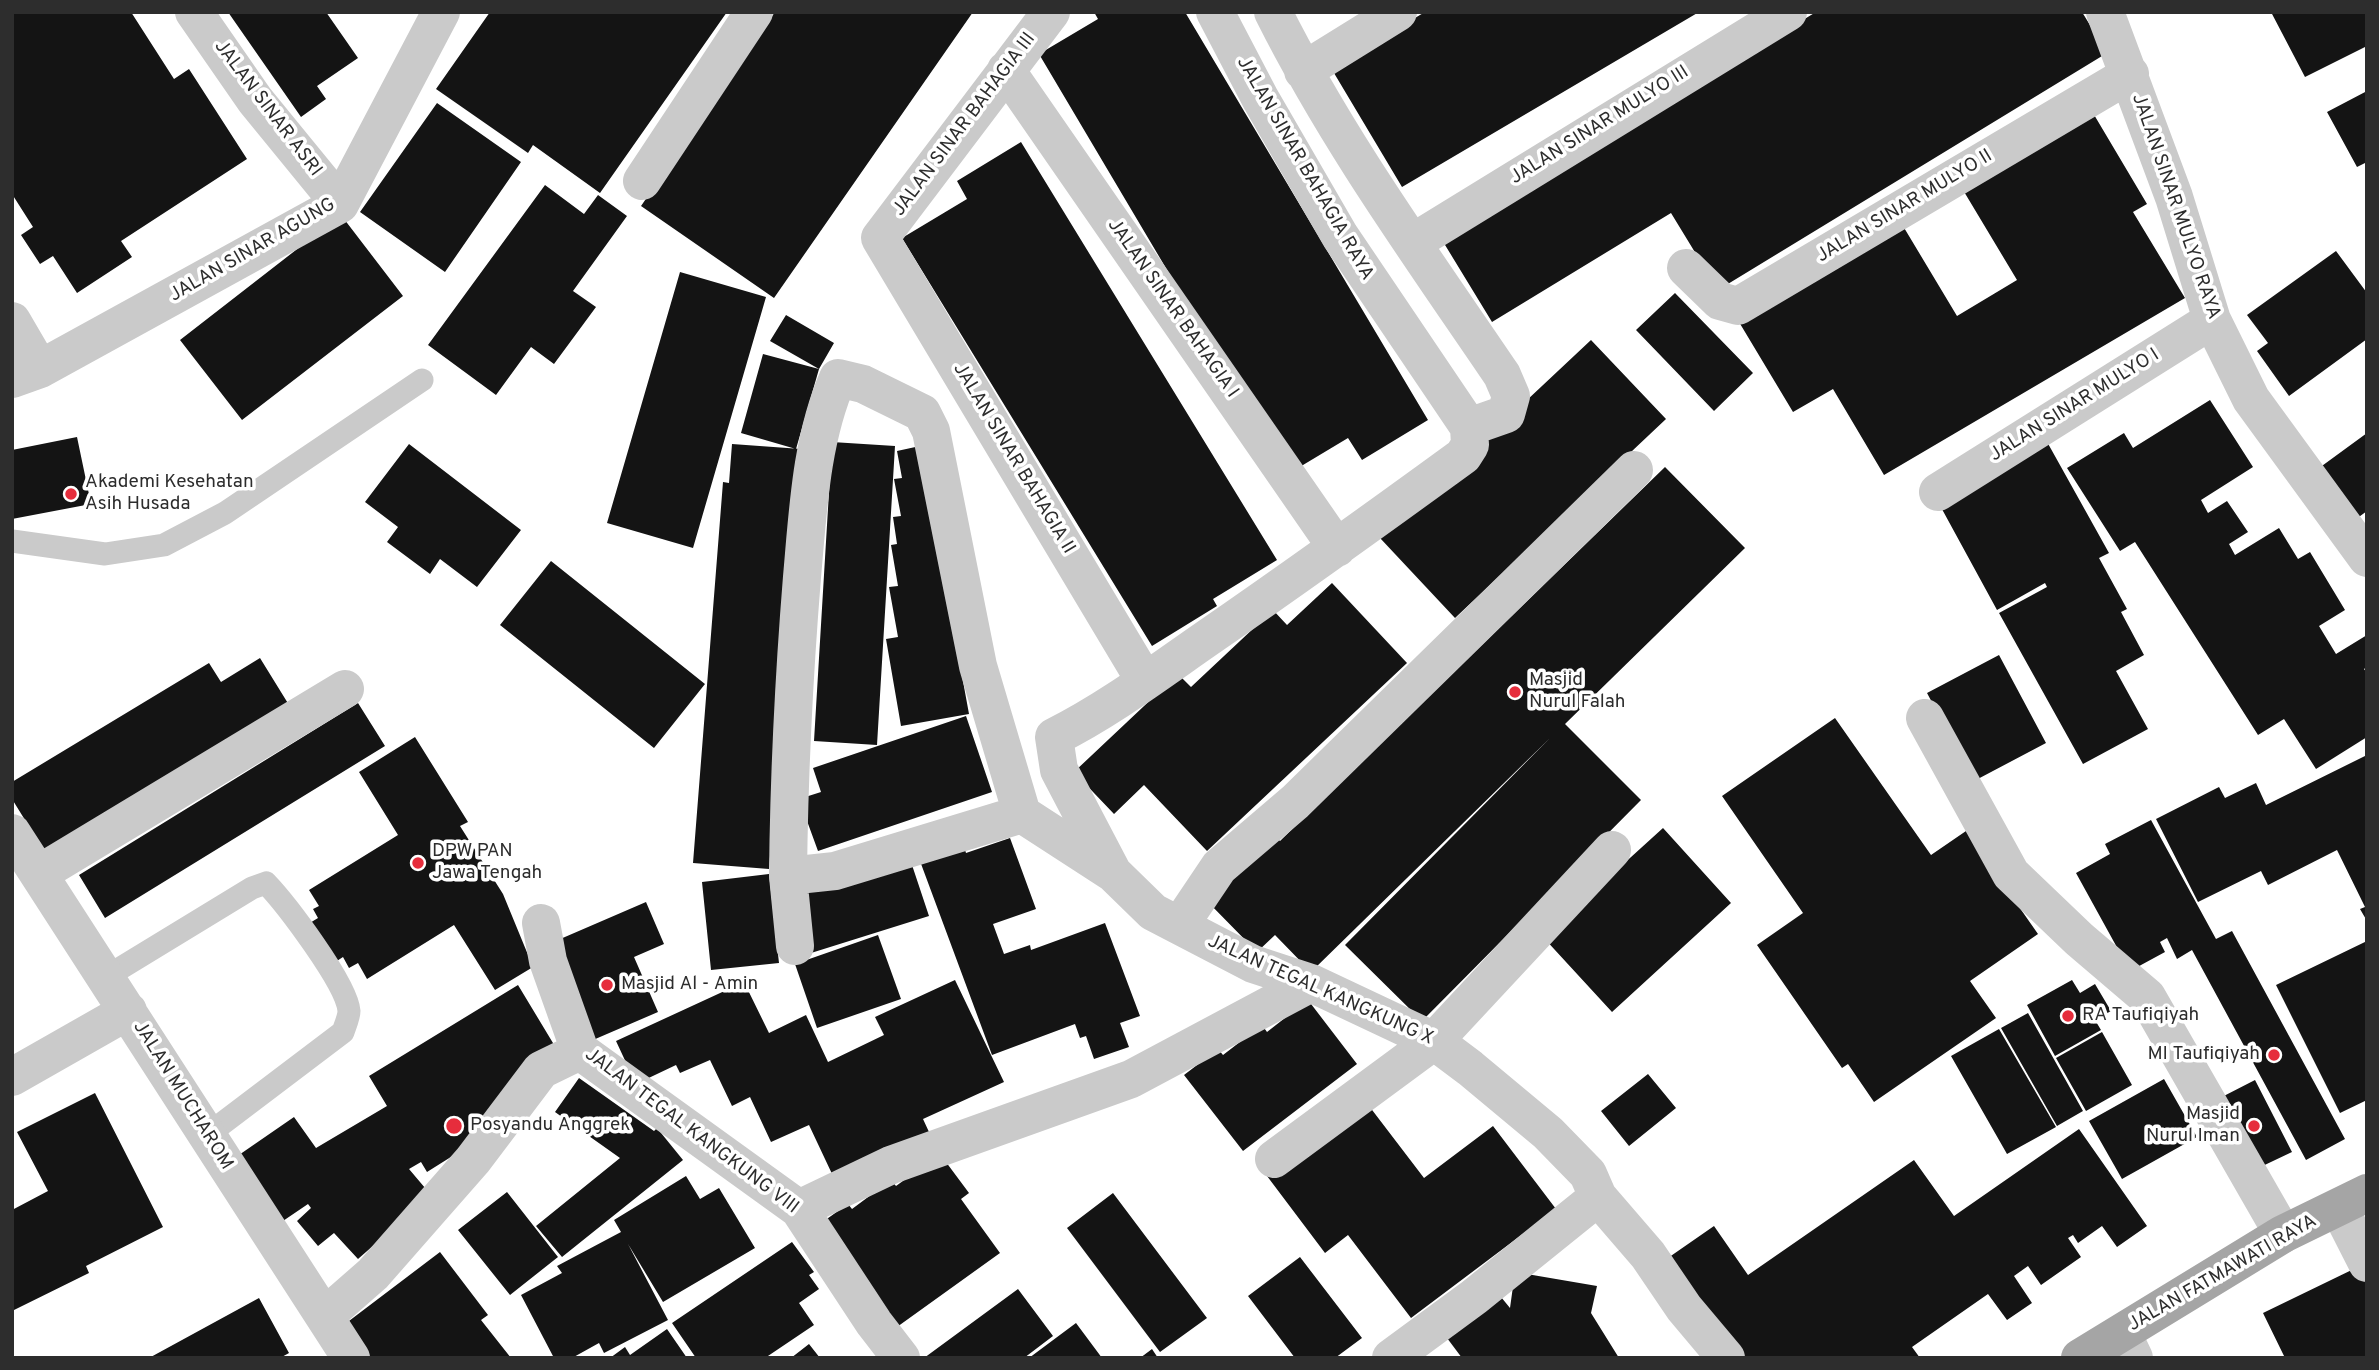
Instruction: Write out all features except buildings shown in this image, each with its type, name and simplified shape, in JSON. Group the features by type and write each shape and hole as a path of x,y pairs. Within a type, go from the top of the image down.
{"main road":[{"name":"JALAN FATMAWATI RAYA","path":"2080,1358 2128,1345 2283,1234 2353,1200"}],"street":[{"name":"JALAN SINAR ASRI","path":"194,12 255,100 341,204"},
{"name":"JALAN SINAR AGUNG","path":"26,374 341,204 441,12"},
{"path":"642,181 754,12"},
{"name":"JALAN SINAR BAHAGIA III","path":"880,238 1051,12"},
{"name":"JALAN SINAR BAHAGIA RAYA","path":"1215,12 1259,98 1339,236 1469,427"},
{"path":"1113,873 1059,770 1054,737 1145,681 1337,548 1463,456 1469,445 1469,427 1506,414 1511,396 1502,375 1412,243 1303,71 1273,12"},
{"path":"1303,71 1398,12"},
{"name":"JALAN SINAR MULYO III","path":"1412,243 1788,12"},
{"name":"JALAN SINAR MULYO RAYA","path":"2105,12 2174,197 2212,320 2251,399 2367,558"},
{"name":"JALAN SINAR BAHAGIA I","path":"1006,71 1337,548"},
{"name":"JALAN SINAR MULYO II","path":"1686,268 1720,301 1738,306 2130,74"},
{"name":"JALAN SINAR BAHAGIA II","path":"880,238 1145,681"},
{"name":"JALAN SINAR MULYO I","path":"1938,492 2212,320"},
{"path":"12,321 26,374"},
{"path":"788,876 835,871 1022,814 978,666 931,431 922,413 863,384 838,378 824,410 808,509 799,615 788,876 795,946"},
{"path":"1180,925 1219,867 1296,802 1634,470"},
{"path":"40,873 345,689"},
{"path":"1925,718 2011,874 2079,939 2147,997 2283,1234"},
{"name":"JALAN TEGAL KANGKUNG X","path":"1022,814 1113,873 1153,912 1253,964 1311,983 1434,1041 1548,1133 1588,1174 1598,1198 1648,1255 1684,1308 1726,1358"},
{"name":"JALAN MUCHAROM","path":"12,833 325,1316 341,1354"},
{"path":"1274,1159 1434,1041 1612,850"},
{"name":"JALAN TEGAL KANGKUNG VIII","path":"541,923 548,961 580,1051 799,1209 874,1323 901,1358"},
{"path":"799,1209 891,1165 1131,1079 1311,983"},
{"path":"12,1077 128,1011"},
{"path":"325,1316 373,1274 473,1160 541,1070 580,1051"},
{"path":"1391,1358 1474,1297 1598,1198"},
{"path":"2353,1200 2367,1263"}],"lane":[{"path":"12,541 105,554 164,545 225,513 422,380"},
{"path":"106,977 252,888 266,883 289,907 343,995 349,1012 343,1032 207,1135"}],"place":[{"name":"Akademi Kesehatan Asih Husada","path":"71,494"},
{"name":"Masjid Nurul Falah","path":"1515,692"},
{"name":"DPW PAN Jawa Tengah","path":"418,863"},
{"name":"Masjid Al - Amin","path":"607,985"},
{"name":"RA Taufiqiyah","path":"2068,1016"},
{"name":"MI Taufiqiyah","path":"2274,1055"},
{"name":"Posyandu Anggrek","path":"454,1126"},
{"name":"Masjid Nurul Iman","path":"2254,1126"}]}
